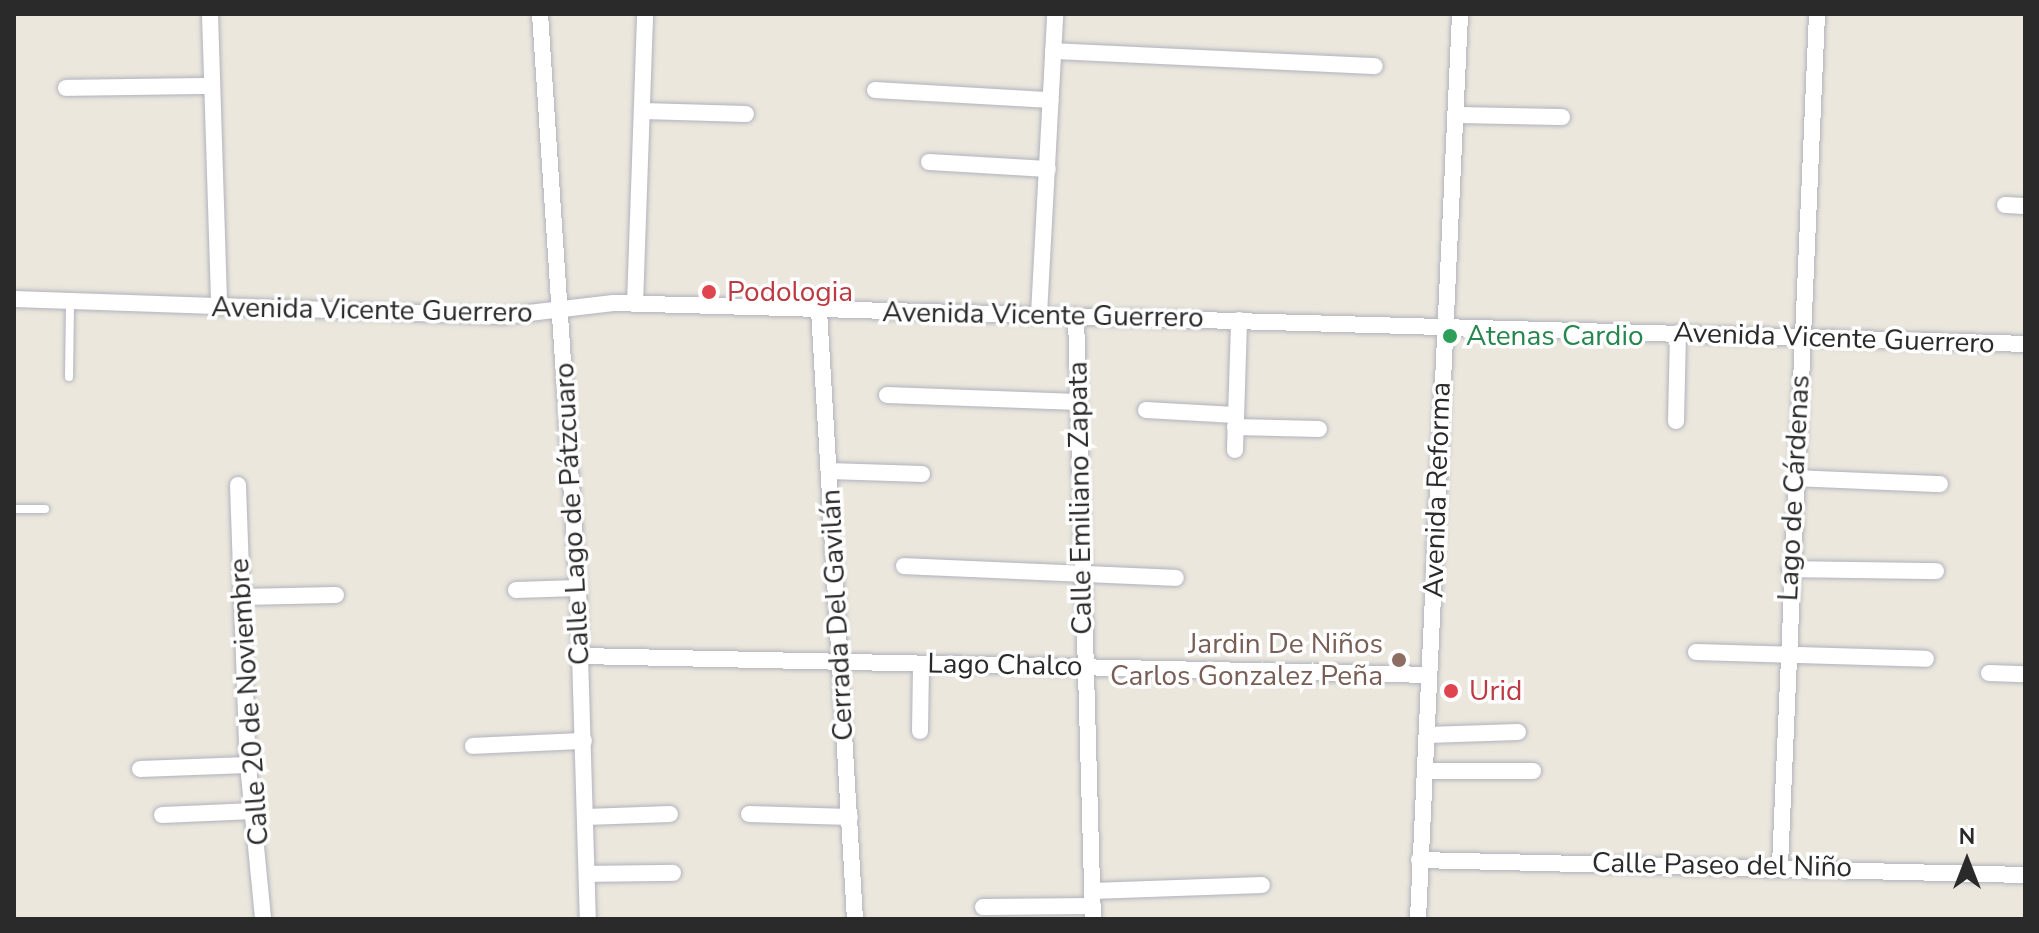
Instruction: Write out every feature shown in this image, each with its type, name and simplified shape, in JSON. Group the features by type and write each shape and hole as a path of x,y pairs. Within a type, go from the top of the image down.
{"street":[{"path":"210,14 219,307"},
{"name":"Calle Lago de Pátzcuaro","path":"540,14 556,314 567,391 578,588 588,919"},
{"path":"635,304 645,14"},
{"path":"1039,314 1055,14"},
{"name":"Avenida Reforma","path":"1418,919 1460,14"},
{"name":"Lago de Cárdenas","path":"1780,865 1786,653 1817,14"},
{"path":"1053,51 1375,66"},
{"path":"66,88 211,86"},
{"path":"875,90 1051,100"},
{"path":"643,111 746,114"},
{"path":"1455,115 1562,117"},
{"path":"929,162 1048,169"},
{"path":"2005,205 2025,206"},
{"name":"Avenida Vicente Guerrero","path":"14,299 556,314 594,304 635,304 2025,344"},
{"name":"Cerrada Del Gavilán","path":"819,310 855,919"},
{"name":"Calle Emiliano Zapata","path":"1076,316 1083,667 1093,905"},
{"path":"1235,450 1239,320"},
{"path":"1676,421 1678,333"},
{"path":"887,395 1078,402"},
{"path":"1146,410 1319,429"},
{"path":"829,471 922,474"},
{"path":"1795,478 1940,484"},
{"name":"Calle 20 de Noviembre","path":"238,485 248,765 263,919"},
{"path":"904,566 1176,578"},
{"path":"1790,569 1936,571"},
{"path":"516,590 578,588"},
{"path":"241,597 336,595"},
{"path":"1696,652 1926,659"},
{"name":"Lago Chalco","path":"581,656 1429,675"},
{"path":"920,731 921,664"},
{"path":"1989,673 2025,674"},
{"path":"1427,735 1518,732"},
{"path":"473,746 584,741"},
{"path":"140,769 248,765"},
{"path":"1425,771 1533,771"},
{"path":"162,815 254,811"},
{"path":"586,817 670,814"},
{"path":"749,814 850,817"},
{"name":"Calle Paseo del Niño","path":"1419,860 1780,865 2025,875"},
{"path":"587,874 673,873"},
{"path":"983,907 1093,905 1262,885"}],"lane":[{"path":"69,377 70,300"},
{"path":"14,509 45,509"}],"place":[{"name":"Podologia","path":"709,292"},
{"name":"Atenas Cardio","path":"1450,336"},
{"name":"Jardin De Niños Carlos Gonzalez Peña","path":"1399,660"},
{"name":"Urid","path":"1451,691"}]}
